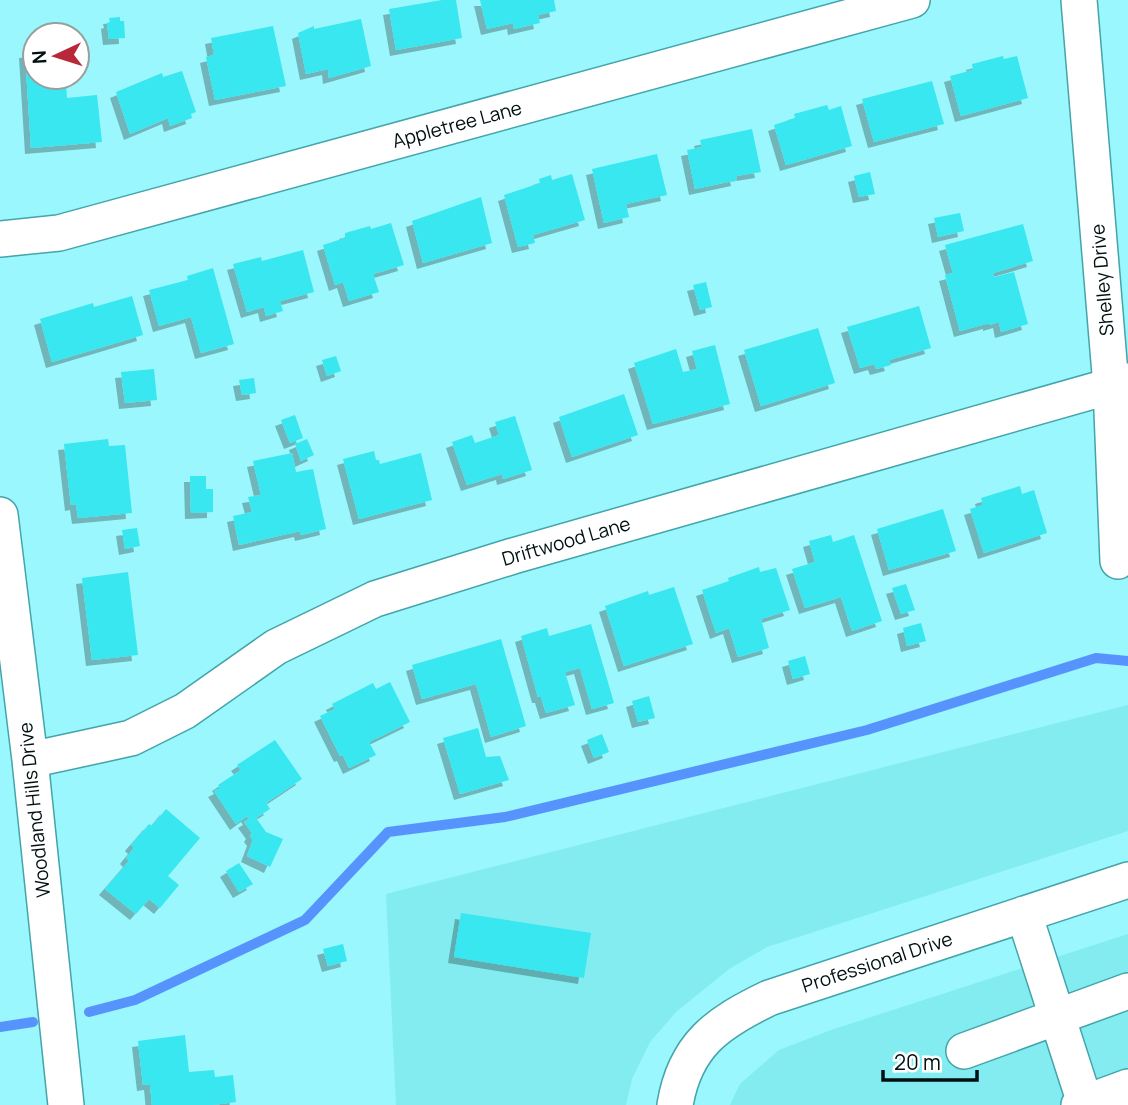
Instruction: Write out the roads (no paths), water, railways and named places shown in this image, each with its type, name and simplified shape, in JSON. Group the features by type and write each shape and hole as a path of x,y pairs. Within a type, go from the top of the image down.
{"street":[{"name":"Appletree Lane","path":"0,239 59,233 912,0"},
{"name":"Shelley Drive","path":"1079,0 1119,384 1118,561"},
{"name":"Driftwood Lane","path":"30,760 131,738 185,711 276,647 375,599 526,553 1119,384"},
{"name":"Woodland Hills Drive","path":"0,515 30,760 66,1105"},
{"name":"Professional Drive","path":"675,1105 689,1058 709,1033 736,1014 769,998 1128,880"},
{"path":"1024,914 1082,1104 1128,1087"},
{"path":"964,1051 1128,992"}],"waterway":[{"path":"89,1012 135,1000 305,920 388,832 505,817 867,730 1096,658 1128,661"},
{"path":"0,1027 33,1022"}]}
